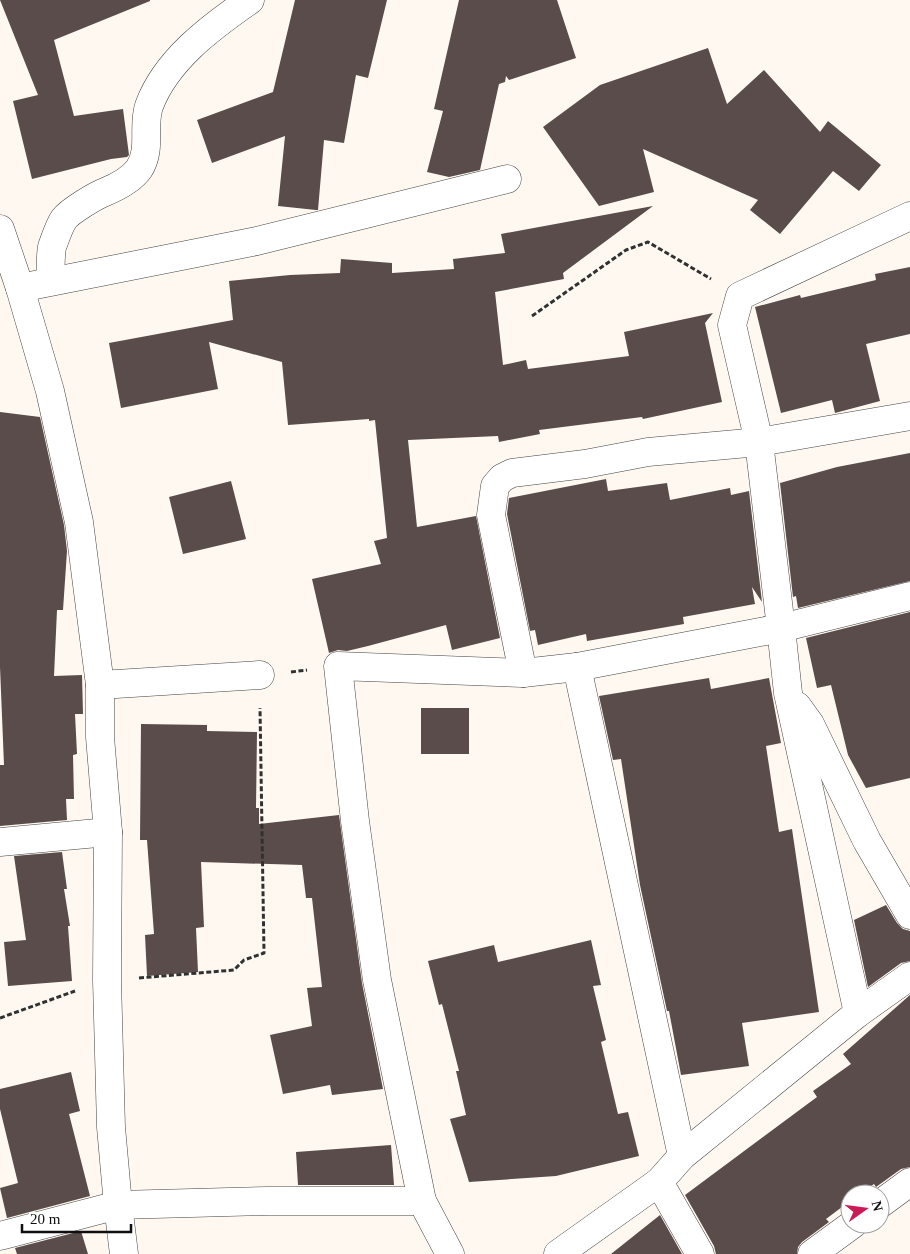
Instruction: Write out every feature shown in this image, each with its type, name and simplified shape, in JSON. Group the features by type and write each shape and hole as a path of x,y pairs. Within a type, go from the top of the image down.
{"street":[{"path":"50,282 52,248 64,218 93,197 121,185 138,170 146,154 145,124 149,106 159,86 181,57 208,29 250,0"},
{"path":"20,288 257,241 507,179"},
{"path":"858,1013 788,693 759,442 732,325 740,296 910,216"},
{"path":"0,229 20,288 50,391 79,522 100,685 100,737 108,832 107,980 111,1127 124,1254"},
{"path":"523,673 491,515 495,486 502,478 512,473 585,464 648,452 759,442 910,416"},
{"path":"450,1254 422,1202 377,980 355,821 338,666 523,673 577,667 782,628 910,596"},
{"path":"577,667 682,1156"},
{"path":"100,685 260,675"},
{"path":"788,693 810,724 867,841 910,915"},
{"path":"0,842 108,832"},
{"path":"558,1254 660,1182 682,1156 858,1013 910,976"},
{"path":"660,1182 700,1254"},
{"path":"890,1197 910,1182"},
{"path":"0,1236 118,1205 268,1201 422,1202"},
{"path":"812,1254 840,1234"}],"path":[{"path":"532,316 626,250 648,242 740,296"},
{"path":"0,1018 107,980 234,970 244,960 264,953 260,675 338,666"}],"building":[{"path":"0,0 150,0 54,40 74,116 123,109 129,155 127,157 111,159 32,179 13,101 38,95"},
{"path":"295,0 387,0 368,78 356,75 344,143 324,140 318,210 278,206 285,136 212,163 197,120 273,92"},
{"path":"459,0 557,0 576,58 509,80 506,76 505,82 499,84 480,170 449,177 427,172 443,111 434,109"},
{"path":"708,48 727,104 764,70 820,132 828,121 881,165 859,191 833,171 780,234 750,210 758,200 643,149 654,192 599,206 543,127 600,85"},
{"path":"653,206 563,273 564,279 495,292 503,365 526,360 528,369 629,356 624,332 713,313 705,323 722,402 643,419 642,417 539,430 540,434 499,442 498,436 408,440 417,527 476,516 500,638 452,650 446,625 368,646 329,653 312,579 381,564 374,541 387,538 375,420 288,425 282,362 209,342 218,389 121,408 109,343 233,320 229,281 290,275 340,273 341,259 392,263 392,273 454,269 453,259 505,253 501,234"},
{"path":"910,267 910,334 866,344 880,401 835,413 832,400 781,413 755,307 800,295 801,298 876,280 875,274"},
{"path":"0,412 40,417 64,525 67,551 63,610 57,610 54,676 82,675 83,714 75,714 77,754 73,755 74,799 66,799 67,820 0,826 0,765 4,765 0,667"},
{"path":"910,453 910,581 798,608 796,596 793,597 780,483 837,467"},
{"path":"606,479 608,491 667,483 670,500 730,488 731,495 749,491 762,602 752,587 755,604 683,617 684,624 587,641 586,634 538,645 535,630 530,631 507,514 509,498"},
{"path":"231,481 246,539 183,554 169,497"},
{"path":"910,612 910,778 866,788 848,755 831,685 817,688 806,638"},
{"path":"709,678 711,689 769,678 781,743 766,746 779,832 792,829 819,1012 742,1023 749,1066 681,1075 669,1011 667,1011 640,885 621,759 613,760 599,696"},
{"path":"421,708 469,708 469,754 421,754"},
{"path":"141,724 207,725 207,731 257,732 256,808 259,808 259,824 339,815 362,983 383,1089 332,1095 330,1085 283,1094 270,1035 312,1026 307,988 322,987 312,898 306,898 302,865 201,862 204,927 196,928 198,972 147,976 145,935 154,934 147,840 140,840"},
{"path":"62,852 67,889 64,889 70,926 68,926 72,981 8,986 4,942 26,940 14,856"},
{"path":"886,905 897,923 903,929 910,931 910,961 901,963 868,987 854,920"},
{"path":"591,940 601,985 593,986 606,1040 601,1042 618,1114 628,1112 639,1156 556,1176 469,1182 450,1119 466,1115 456,1071 459,1071 442,1004 439,1005 428,961 494,945 498,962"},
{"path":"910,995 910,1167 901,1169 880,1184 840,1184 840,1208 826,1219 829,1222 802,1242 798,1247 797,1254 716,1254 714,1246 685,1195 817,1097 813,1091 851,1064 843,1054"},
{"path":"71,1072 80,1111 69,1114 90,1196 7,1218 0,1188 18,1183 0,1109 0,1089"},
{"path":"391,1145 394,1185 298,1185 296,1152"},
{"path":"660,1215 682,1254 611,1254"},
{"path":"81,1231 88,1254 17,1254 15,1248"}]}
